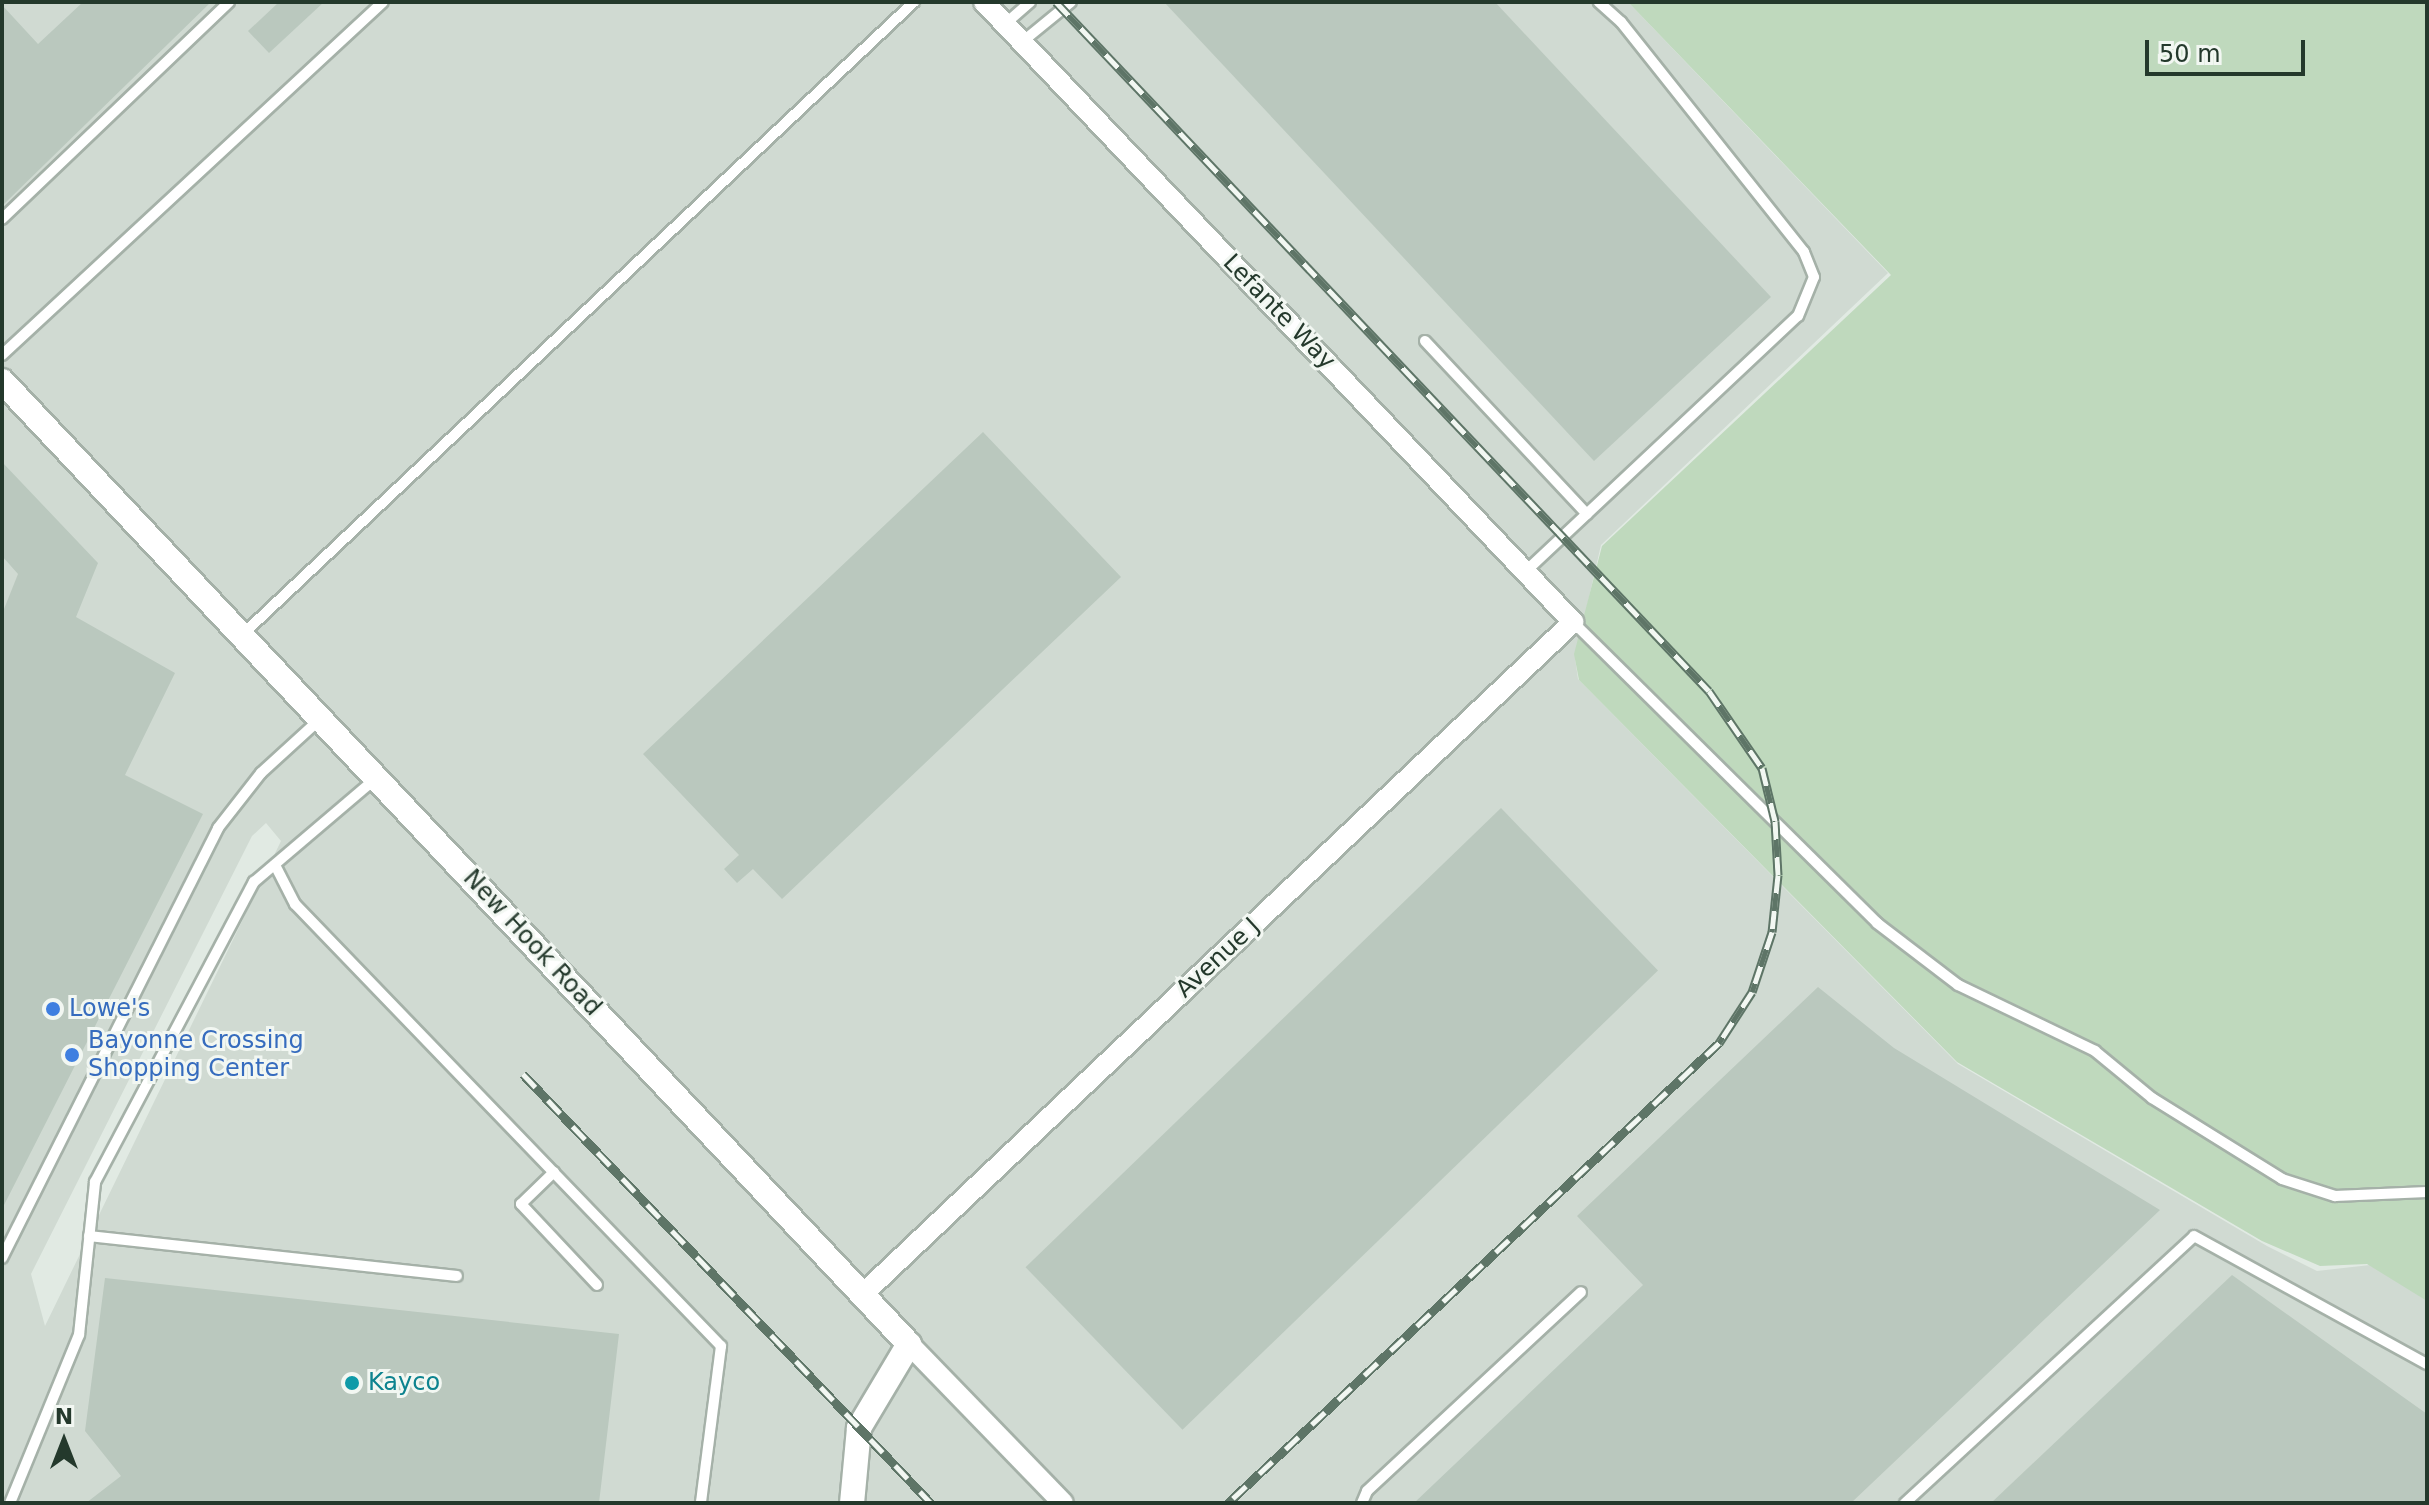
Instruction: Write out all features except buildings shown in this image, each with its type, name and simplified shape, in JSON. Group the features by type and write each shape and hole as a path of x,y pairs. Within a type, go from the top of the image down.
{"street":[{"name":"Lefante Way","path":"984,2 1573,622"},
{"name":"New Hook Road","path":"2,381 909,1344 1063,1503"},
{"name":"Avenue J","path":"863,1294 1573,622"},
{"path":"852,1503 859,1428 909,1344"}],"lane":[{"path":"2,219 229,2"},
{"path":"2,355 383,2"},
{"path":"242,635 914,2"},
{"path":"1005,24 1030,2"},
{"path":"1022,42 1071,2"},
{"path":"1525,572 1798,316 1814,277 1804,252 1621,22 1599,2"},
{"path":"1425,341 1587,514"},
{"path":"1573,622 1877,923 1958,985 2095,1051 2152,1098 2282,1179 2335,1196 2427,1192"},
{"path":"2,1258 218,828 261,773 320,719"},
{"path":"10,1503 79,1335 95,1182 254,882 376,778"},
{"path":"275,865 295,904 721,1346 701,1503"},
{"path":"554,1172 521,1204 597,1285"},
{"path":"89,1236 457,1276"},
{"path":"1905,1503 2194,1236 2427,1364"},
{"path":"1362,1503 1367,1491 1581,1292"}],"shaded area":[{"path":"2,2 1628,2 1888,273 1601,545 1575,658 1578,679 1958,1064 2267,1246 2317,1271 2370,1265 2427,1300 2427,1503 2,1503","holes":["266,823 281,841 45,1326 31,1274 252,836"]}],"green space":[{"path":"1628,2 2427,2 2427,1301 2367,1264 2320,1266 2262,1241 1957,1062 1579,680 1574,654 1602,546 1891,275"}],"railway":[{"path":"1056,2 1709,691 1762,768 1775,821 1778,875 1772,932 1752,992 1719,1043 1228,1503"},
{"path":"523,1074 931,1503"}],"place":[{"name":"Lowe's","path":"53,1009"},
{"name":"Bayonne Crossing Shopping Center","path":"72,1055"},
{"name":"Kayco","path":"352,1383"}]}
